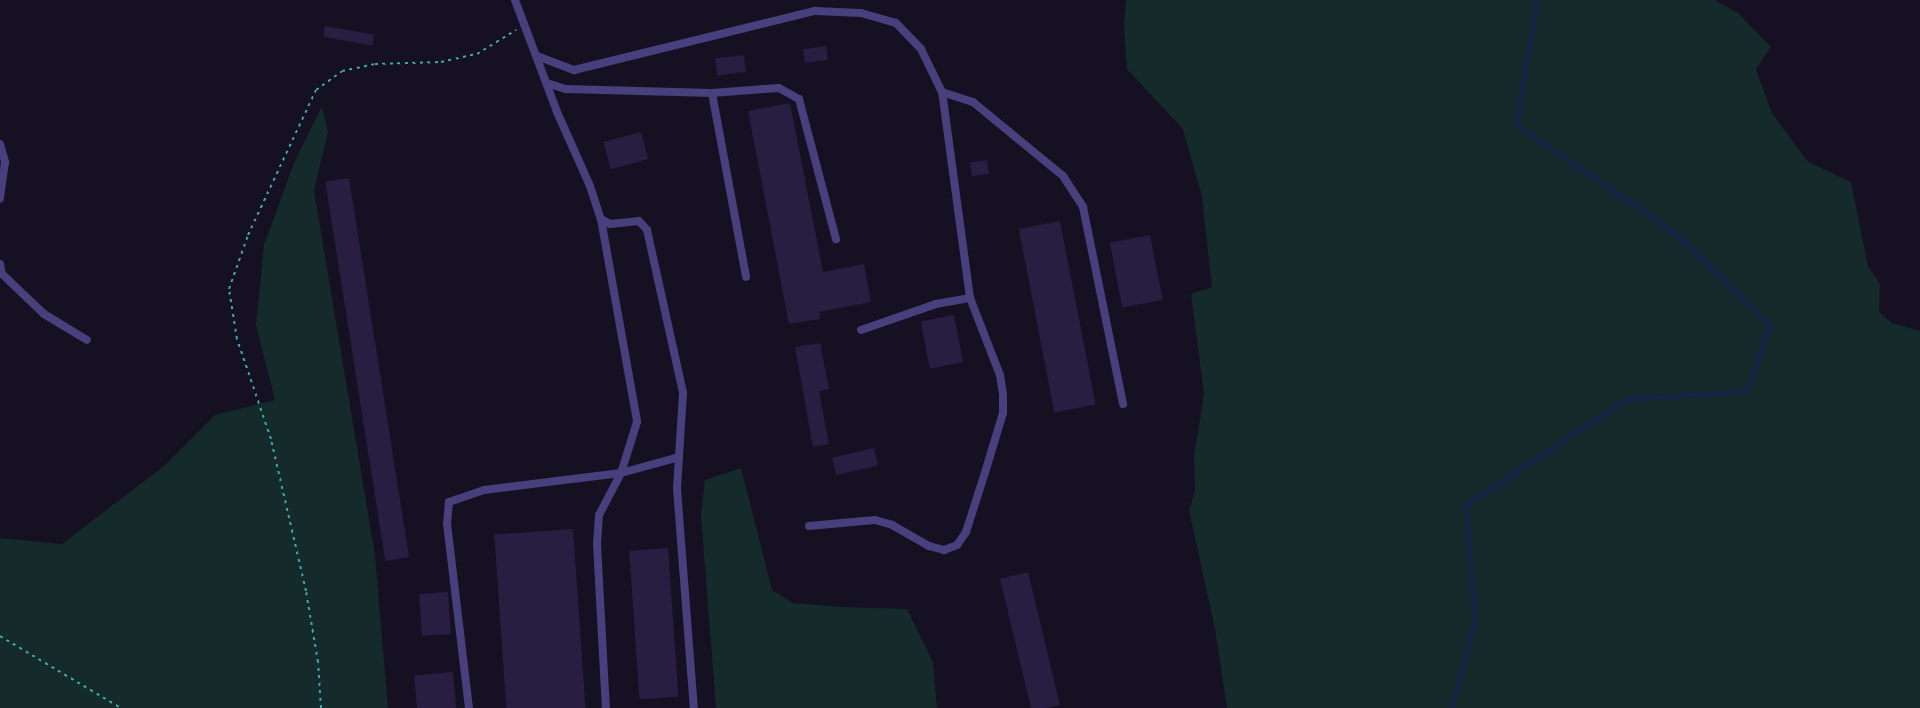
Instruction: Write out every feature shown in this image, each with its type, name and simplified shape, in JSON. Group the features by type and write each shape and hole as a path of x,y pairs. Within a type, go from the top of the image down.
{"lane":[{"path":"515,0 590,186 600,219 637,422 621,473 599,515 597,544 606,708"},
{"path":"537,56 574,70 815,11 861,13 896,23 921,49 942,92 970,298 1000,375 1004,394 1003,413 957,545 944,550 929,546 892,525 875,520 809,526"},
{"path":"547,83 566,89 712,93 779,88 799,99 837,240"},
{"path":"942,92 973,102 1063,176 1083,207 1123,404"},
{"path":"712,93 746,277"},
{"path":"0,144 6,162 0,199"},
{"path":"600,219 610,224 639,222 647,230 683,393 676,489 694,708"},
{"path":"0,264 2,274 44,314 87,340"},
{"path":"861,330 936,304 970,298"},
{"path":"469,708 447,524 449,502 484,490 621,473 679,458"}],"path":[{"path":"321,708 318,662 306,591 271,439 237,339 229,289 248,235 315,90 342,71 375,64 441,62 477,54 524,25"},
{"path":"0,636 121,708"}],"green space":[{"path":"1126,0 1714,0 1738,13 1771,47 1756,69 1772,113 1808,162 1851,182 1868,266 1880,284 1879,312 1892,323 1920,331 1920,708 1227,708 1215,629 1189,510 1195,491 1194,456 1204,394 1191,294 1212,287 1202,197 1183,129 1127,69 1124,28"},
{"path":"322,106 328,132 314,190 375,555 388,708 0,708 0,538 62,544 165,465 215,415 275,400 256,325 264,245 294,163"},
{"path":"741,468 772,590 793,603 907,609 933,662 937,708 716,708 701,515 705,480"}],"building":[{"path":"325,26 374,35 372,46 323,37"},
{"path":"826,46 828,60 805,63 803,49"},
{"path":"744,55 746,72 717,75 715,59"},
{"path":"790,103 823,272 864,264 871,302 819,312 820,319 789,324 748,111"},
{"path":"641,132 648,159 611,169 603,142"},
{"path":"987,160 989,174 972,176 970,162"},
{"path":"349,178 409,557 385,561 325,182"},
{"path":"1060,221 1096,405 1054,413 1019,229"},
{"path":"1150,235 1163,300 1122,308 1110,243"},
{"path":"954,315 963,362 930,369 921,321"},
{"path":"820,343 829,389 819,391 829,444 813,447 795,347"},
{"path":"874,448 878,466 836,475 832,458"},
{"path":"573,529 586,708 506,708 494,535"},
{"path":"668,548 678,697 639,699 629,551"},
{"path":"1028,572 1060,705 1047,708 1031,708 1000,579"},
{"path":"448,592 451,634 422,636 419,594"},
{"path":"453,672 456,708 417,708 414,675"}],"waterway":[{"path":"1451,708 1475,620 1466,505 1626,399 1747,391 1769,325 1671,230 1516,125 1537,0"}]}
